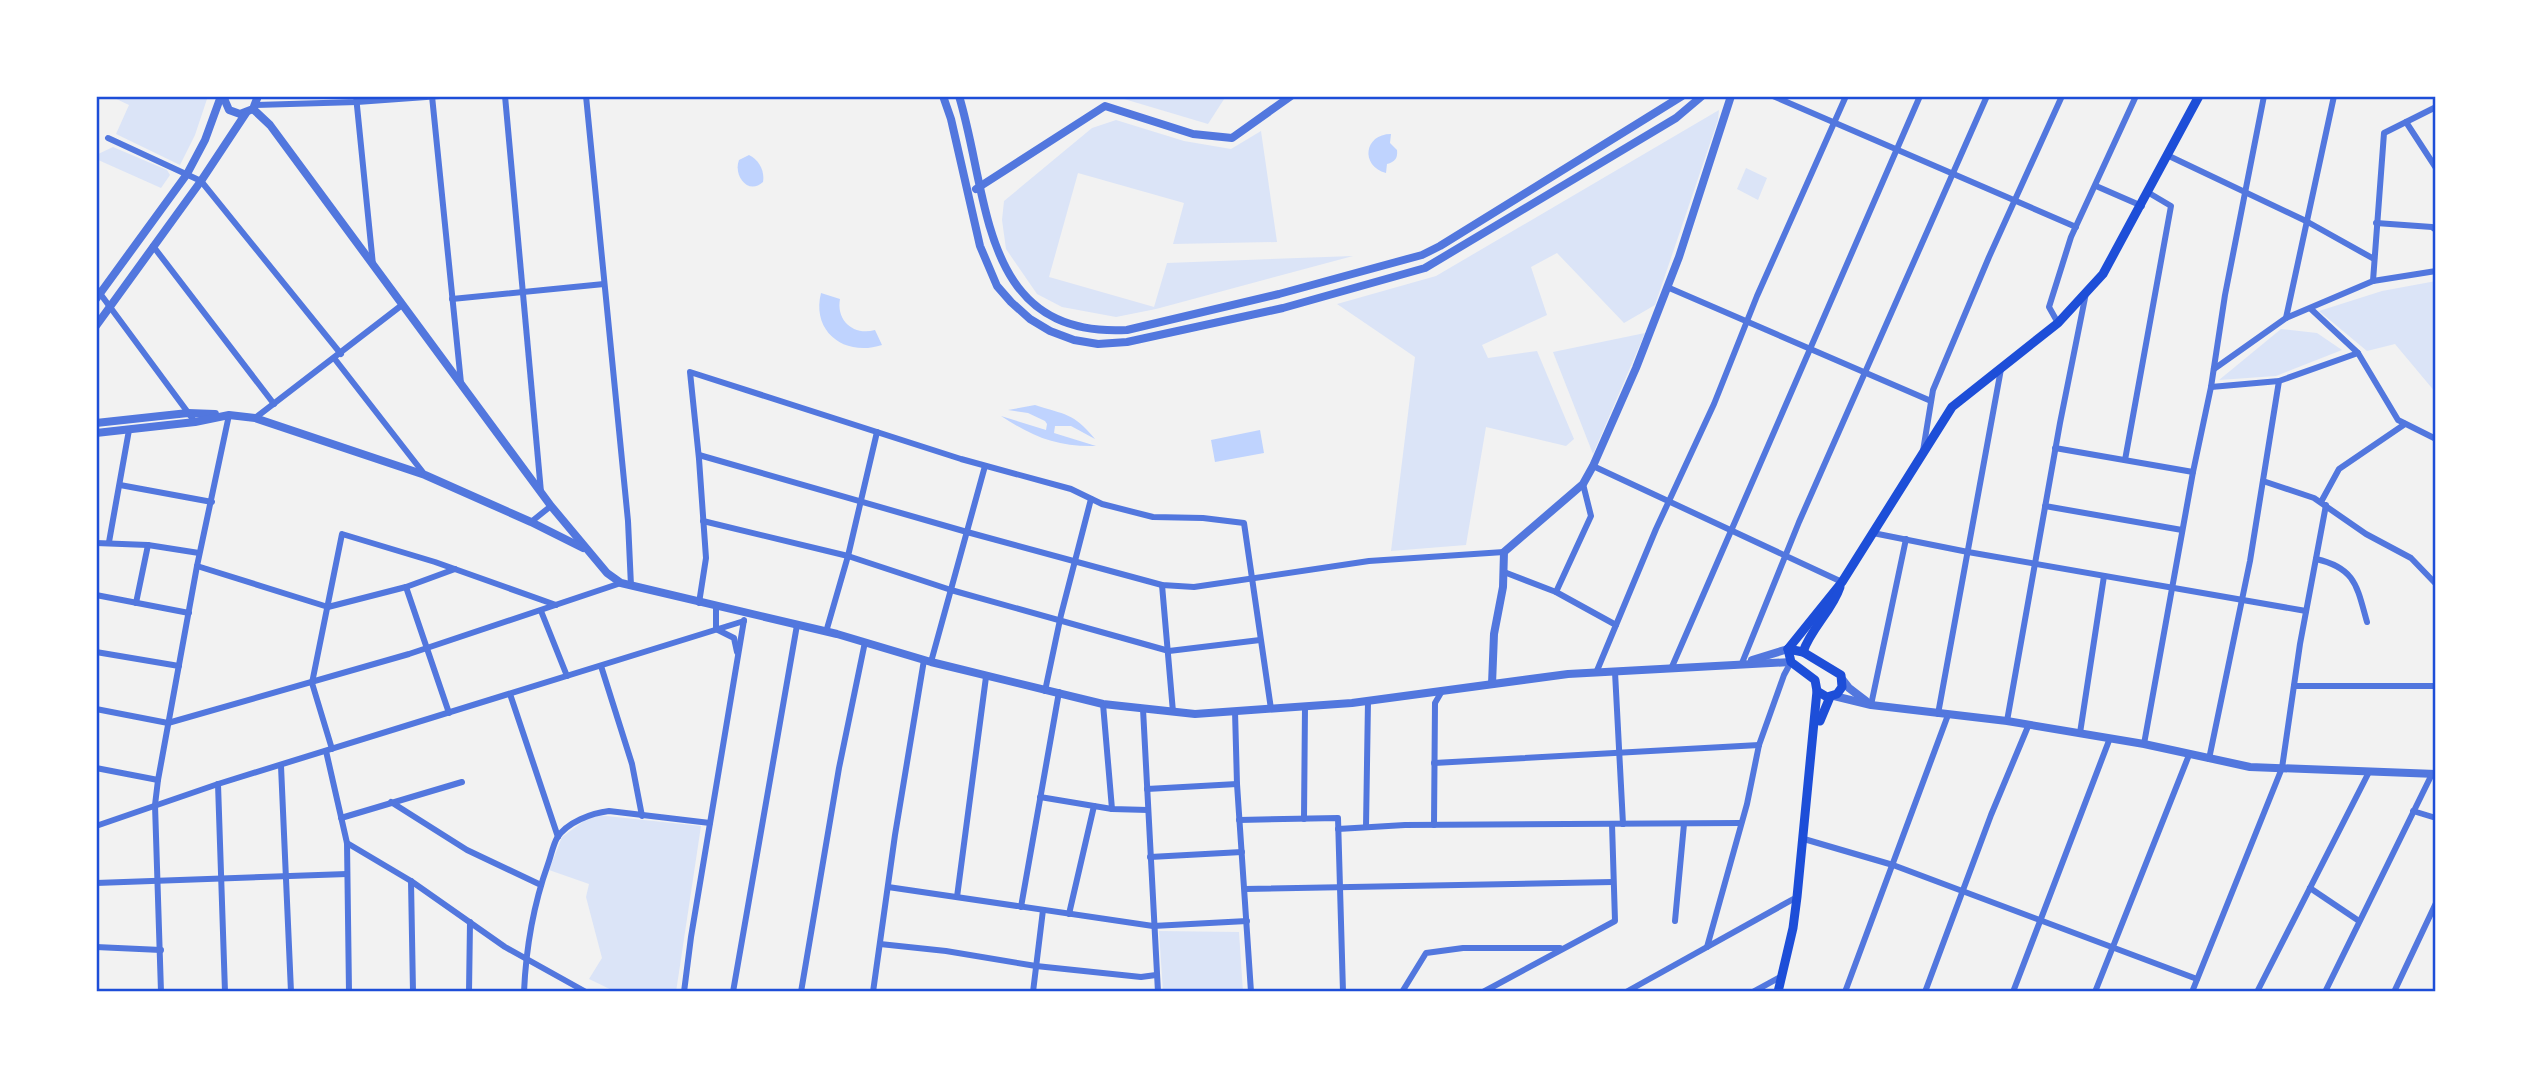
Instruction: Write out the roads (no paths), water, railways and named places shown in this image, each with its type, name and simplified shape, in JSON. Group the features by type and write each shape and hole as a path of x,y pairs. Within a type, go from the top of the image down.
{"main road":[{"path":"1788,649 1842,582 1952,407 2059,323 2104,274 2199,96"},
{"path":"1803,652 1837,597 1842,582"},
{"path":"1788,649 1803,652 1838,672 1842,679 1842,687 1832,696 1822,712 1814,740"},
{"path":"1788,649 1791,662 1815,680"},
{"path":"1778,992 1793,928 1804,839 1814,740 1817,691 1815,680 1818,673 1830,669"},
{"path":"1817,691 1823,696 1832,696"}],"street":[{"path":"222,96 229,110 234,113 253,106 440,96"},
{"path":"195,422 111,305 98,293 187,174 205,140 222,96"},
{"path":"505,96 541,493"},
{"path":"586,96 628,521 631,586"},
{"path":"943,96 980,246 997,286 1030,319 1050,331 1074,340 1098,344 1128,342 1283,308 1412,272 1435,263 1676,118 1702,96"},
{"path":"959,96 979,188 1000,260 1013,282 1029,301 1066,322 1088,329 1128,330 1403,261 1440,246 1682,96"},
{"path":"968,191 979,188 1105,106 1193,134 1232,138 1292,96"},
{"path":"699,455 1162,585 1194,587 1369,561 1503,552 1583,484 1593,466 1667,287 1731,96"},
{"path":"1773,96 2076,227"},
{"path":"1596,673 1846,96"},
{"path":"1671,670 1920,96"},
{"path":"1742,663 1987,96"},
{"path":"1923,452 1933,390 2062,96"},
{"path":"2059,323 2049,307 2076,227 2136,96"},
{"path":"2144,744 2182,530 2211,387 2225,295 2264,96"},
{"path":"2286,318 2334,96"},
{"path":"433,97 461,386"},
{"path":"356,99 373,267"},
{"path":"96,326 253,106"},
{"path":"253,106 270,125 551,506 607,573 621,583 716,606 744,617 826,632 1045,691 1103,704 1195,714 1368,701 1568,674 1791,662 1759,745 1707,947"},
{"path":"2374,281 2384,133 2436,107"},
{"path":"2406,122 2436,168"},
{"path":"108,138 201,180 338,356 425,475"},
{"path":"2169,156 2306,221 2374,259"},
{"path":"2096,186 2142,206"},
{"path":"2125,460 2171,206 2149,193"},
{"path":"2376,223 2436,230"},
{"path":"153,246 274,404"},
{"path":"2214,369 2286,318 2374,281 2436,271"},
{"path":"452,299 604,284"},
{"path":"1667,287 1931,401"},
{"path":"2007,721 2086,293"},
{"path":"1279,294 1283,308"},
{"path":"1264,297 1268,311"},
{"path":"255,418 401,305"},
{"path":"2311,309 2358,353 2398,420 2436,439"},
{"path":"2211,387 2279,381 2358,353"},
{"path":"1938,714 2001,369"},
{"path":"699,603 706,558 690,372 985,466 1071,489 1102,504 1153,517 1203,517 1244,523 1271,709"},
{"path":"2208,759 2242,599 2279,381"},
{"path":"96,423 188,413 255,418 425,475 586,549"},
{"path":"96,433 195,422 229,415"},
{"path":"161,992 155,805 199,554 229,415"},
{"path":"2192,992 2282,768 2323,504 2339,469 2405,424"},
{"path":"109,542 129,430"},
{"path":"826,632 848,556 877,432"},
{"path":"2056,448 2193,472"},
{"path":"873,992 888,887 927,661 951,590 985,466"},
{"path":"1593,466 1842,582"},
{"path":"2263,481 2323,504 2366,534 2412,558 2436,584"},
{"path":"1556,592 1591,516 1583,484"},
{"path":"120,485 212,502"},
{"path":"1045,691 1091,499"},
{"path":"531,522 551,506"},
{"path":"2045,506 2182,530"},
{"path":"703,521 848,556 951,590 1169,652 1260,640"},
{"path":"1873,533 2306,611"},
{"path":"349,992 347,843 329,750 312,683 342,534 455,569 557,606"},
{"path":"1871,705 1906,539"},
{"path":"96,543 148,545 199,554"},
{"path":"136,603 148,545"},
{"path":"1492,684 1494,634 1503,587 1503,552"},
{"path":"2316,559 2332,562 2355,580 2367,622"},
{"path":"197,566 328,607 406,587 455,569"},
{"path":"1504,572 1556,592 1616,625"},
{"path":"2080,733 2104,576"},
{"path":"96,709 169,723 427,648 621,583"},
{"path":"1162,585 1173,712"},
{"path":"406,587 449,713"},
{"path":"96,595 189,613"},
{"path":"716,606 716,629"},
{"path":"541,611 567,676"},
{"path":"96,826 218,784 716,629 744,617"},
{"path":"684,992 744,617"},
{"path":"733,992 797,625"},
{"path":"716,629 734,638 737,664"},
{"path":"801,992 839,768 865,642"},
{"path":"1742,663 1788,649"},
{"path":"96,653 179,667"},
{"path":"601,666 632,764 642,816"},
{"path":"1615,672 1623,824"},
{"path":"957,897 986,677"},
{"path":"1842,679 1871,705"},
{"path":"2294,686 2436,686"},
{"path":"1434,825 1435,703 1442,691"},
{"path":"1021,907 1059,692"},
{"path":"510,694 558,837"},
{"path":"1832,696 1871,705 2029,724 2144,744 2250,767 2434,774 2413,811 2325,992"},
{"path":"1366,827 1368,701"},
{"path":"1103,704 1112,809"},
{"path":"1304,819 1305,706"},
{"path":"1143,709 1158,992"},
{"path":"1235,711 1239,820 1251,992"},
{"path":"1845,992 1948,715"},
{"path":"1925,992 1991,815 2029,724"},
{"path":"2013,992 2110,738"},
{"path":"1434,763 1759,745"},
{"path":"2095,992 2189,755"},
{"path":"281,766 291,992"},
{"path":"96,768 158,780"},
{"path":"2257,992 2369,772"},
{"path":"341,818 463,782"},
{"path":"218,784 225,992"},
{"path":"1147,789 1237,784"},
{"path":"1040,797 1112,809 1148,810"},
{"path":"391,802 467,850 541,885"},
{"path":"1069,914 1094,806"},
{"path":"524,992 532,916 558,837 570,826 596,813 609,811 710,823"},
{"path":"2413,811 2436,818"},
{"path":"1239,820 1338,818 1343,992"},
{"path":"1338,829 1434,825 1741,823"},
{"path":"1483,992 1615,921 1612,824"},
{"path":"1675,921 1684,824"},
{"path":"1804,839 1893,865 2197,979"},
{"path":"347,843 411,881 505,947 586,992"},
{"path":"1150,857 1242,852"},
{"path":"96,883 347,874"},
{"path":"411,881 413,992"},
{"path":"1245,889 1614,882"},
{"path":"888,887 1153,926 1247,921"},
{"path":"2310,888 2359,921"},
{"path":"1626,992 1797,897"},
{"path":"2395,992 2436,903"},
{"path":"1032,992 1043,911"},
{"path":"469,992 470,922"},
{"path":"880,944 946,951 1036,966 1141,977 1156,975"},
{"path":"96,947 161,950"},
{"path":"1402,992 1426,953 1463,948 1564,948"},
{"path":"1753,992 1782,975"}],"water":[{"path":"1391,134 1390,143 1397,150 1397,155 1394,161 1387,164 1386,173 1372,164 1369,151 1375,139"},
{"path":"749,155 760,166 763,178 763,182 752,187 743,182 738,172 739,160"},
{"path":"821,293 840,299 841,314 848,325 860,331 875,330 882,345 856,348 834,338 821,320"},
{"path":"1035,405 1074,419 1095,439 1071,426 1055,426 1054,433 1096,446 1069,445 1046,439 1001,416 1046,430 1045,421 1028,413 1008,410"},
{"path":"1260,430 1264,453 1215,462 1211,440"}]}
